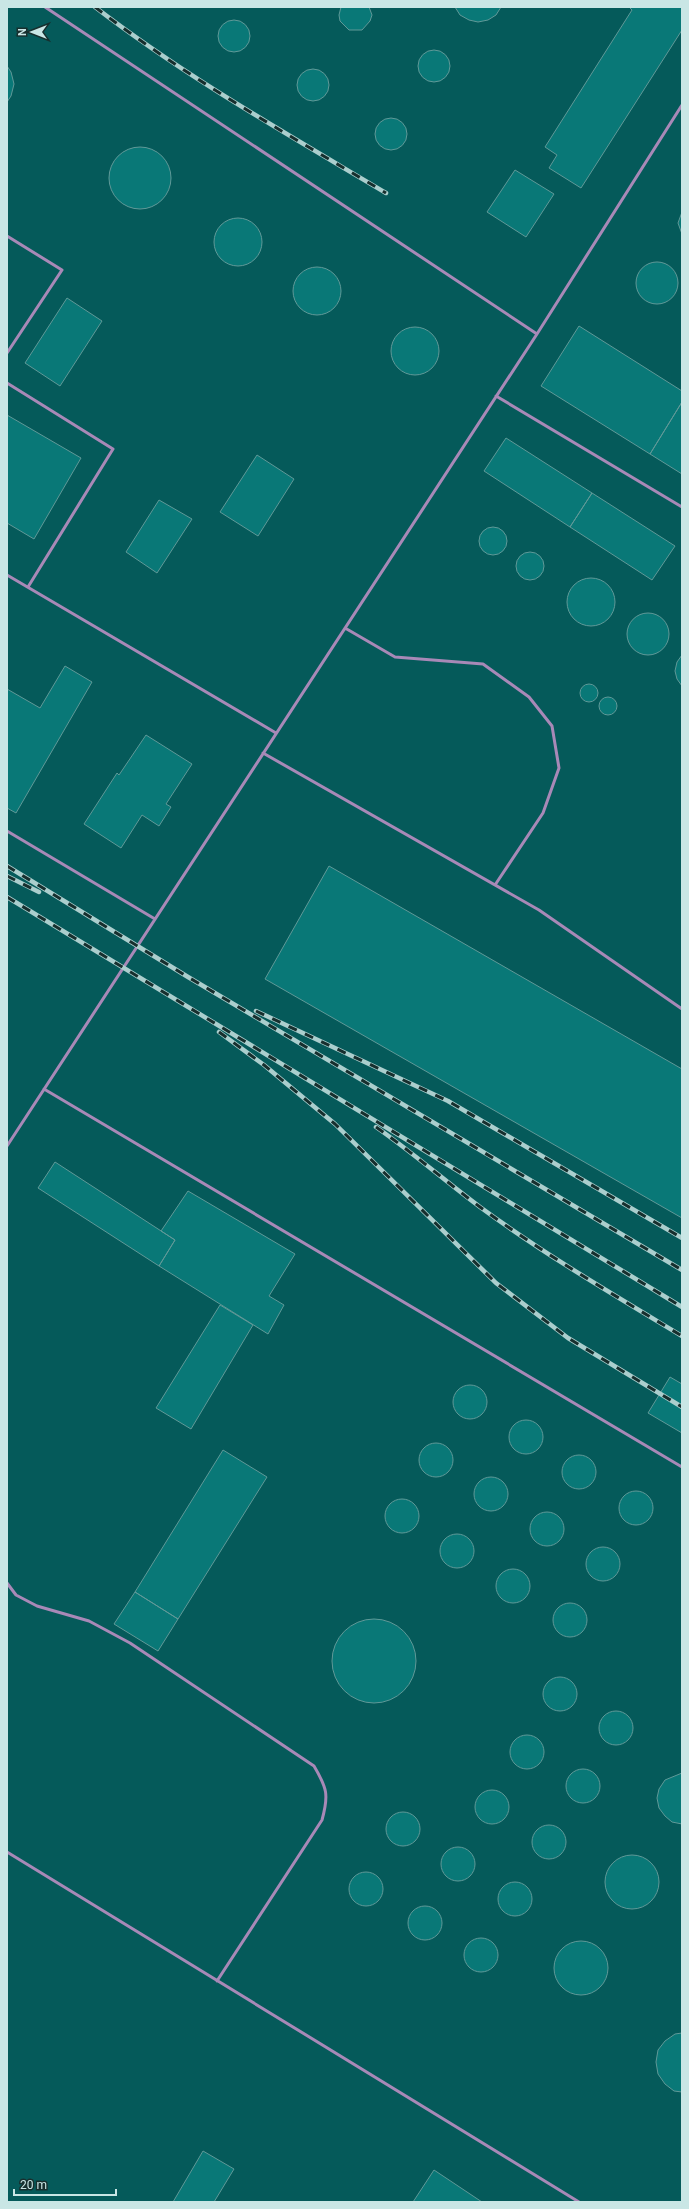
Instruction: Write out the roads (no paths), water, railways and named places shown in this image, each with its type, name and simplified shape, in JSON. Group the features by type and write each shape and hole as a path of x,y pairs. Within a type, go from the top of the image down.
{"lane":[{"path":"45,7 537,334"},
{"path":"7,1146 537,334 682,105"},
{"path":"7,236 62,270 7,353"},
{"path":"7,383 113,449 28,587"},
{"path":"496,396 682,507"},
{"path":"7,575 276,733"},
{"path":"345,628 395,657 483,664 529,697 552,726 559,768 546,805 543,813 495,885"},
{"path":"263,753 540,910 682,1009"},
{"path":"7,831 155,919"},
{"path":"44,1089 682,1467"},
{"path":"7,1583 16,1594 37,1606 89,1621 130,1643 314,1766 324,1783 327,1802 322,1820 217,1981"},
{"path":"7,1852 579,2202"}],"railway":[{"path":"95,7 130,33 201,81 274,127 386,193"},
{"path":"7,866 188,977 682,1270"},
{"path":"7,876 39,892"},
{"path":"7,897 682,1307"},
{"path":"256,1011 448,1101 682,1238"},
{"path":"219,1032 264,1065 335,1124 496,1283 568,1338 682,1407"},
{"path":"376,1127 504,1224 580,1274 682,1336"}]}
